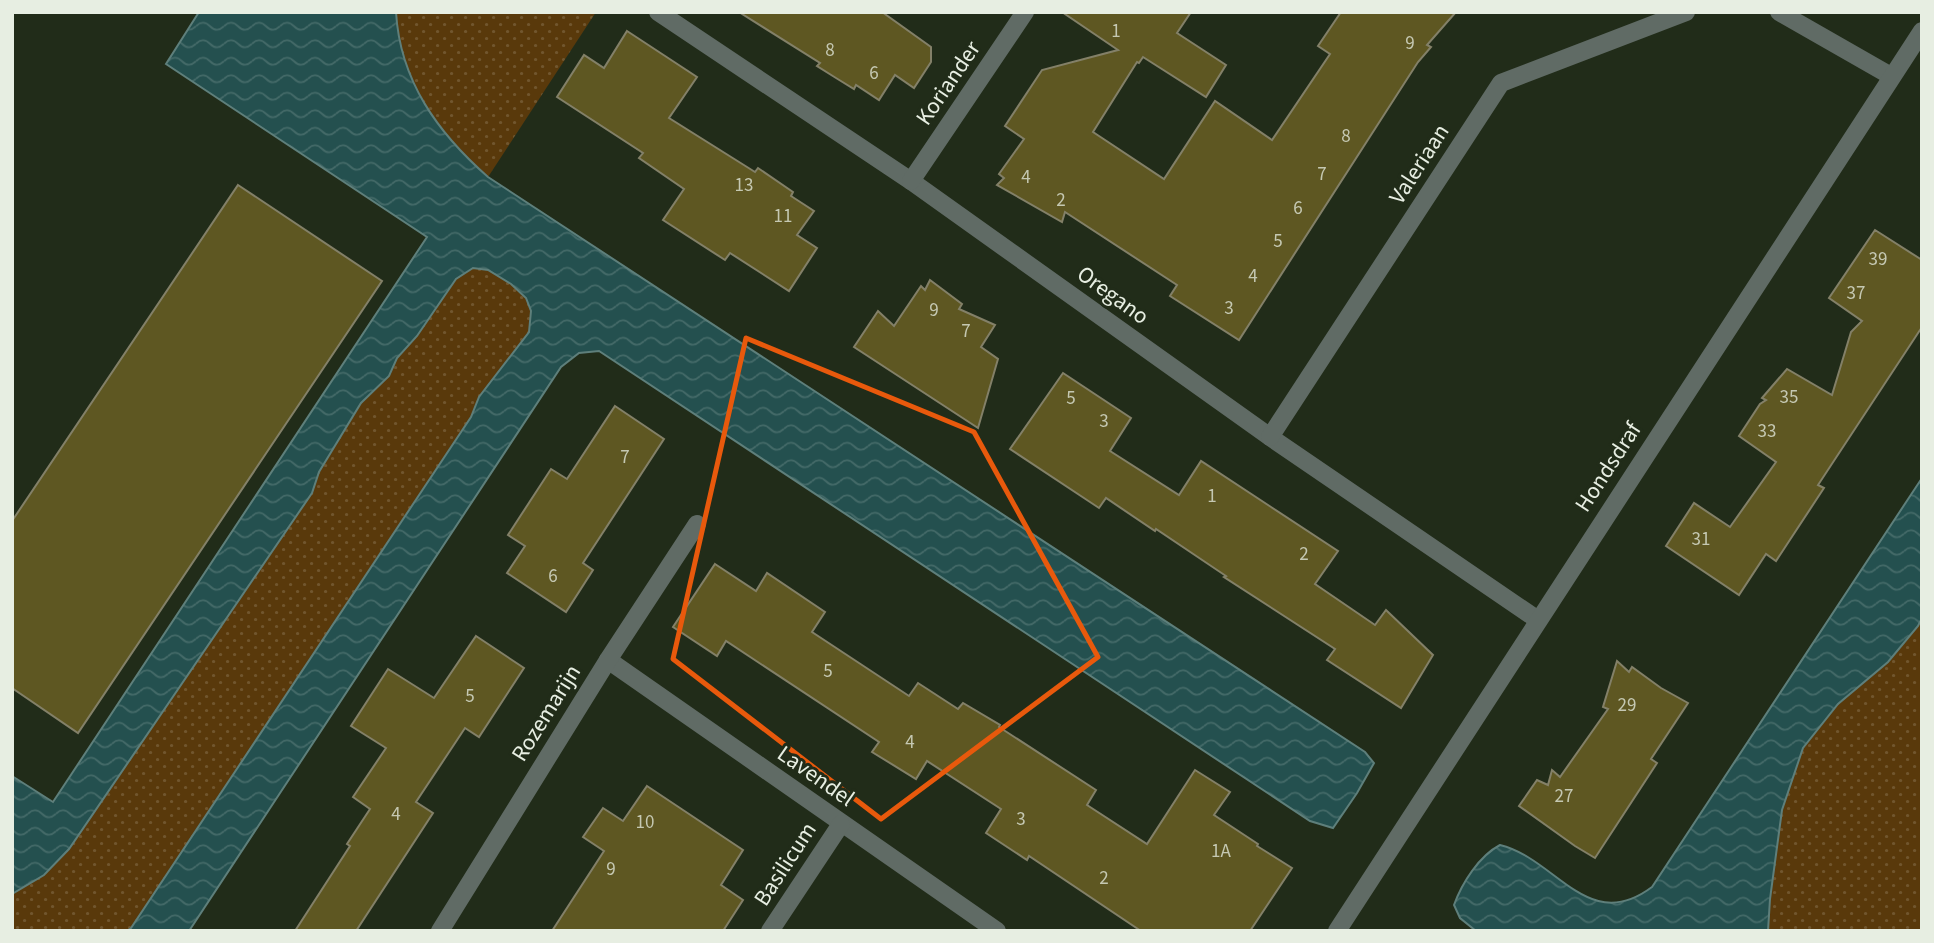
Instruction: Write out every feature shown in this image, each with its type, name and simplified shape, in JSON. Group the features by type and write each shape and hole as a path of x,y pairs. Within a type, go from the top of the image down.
{"street":[{"name":"Oregano","path":"658,12 911,181 1270,437 1538,620"},
{"name":"Koriander","path":"911,181 1026,12"},
{"name":"Valeriaan","path":"1270,437 1501,83 1686,12"},
{"path":"1779,12 1891,76"},
{"name":"Hondsdraf","path":"1338,931 1922,31"},
{"name":"Rozemarijn","path":"440,931 608,660 697,523"},
{"name":"Lavendel","path":"608,660 997,931"},
{"name":"Basilicum","path":"771,931 841,824"}],"highlighted area":[{"path":"746,338 974,432 1098,657 881,819 673,659"}],"shaded area":[{"path":"396,12 596,12 488,177 453,142 425,104 405,61"},
{"path":"473,268 488,270 511,284 526,298 531,311 529,332 479,397 471,417 131,928 127,931 12,931 12,894 44,875 69,849 312,493 319,472 361,403 389,376 397,358 417,336 456,279"},
{"path":"1922,618 1922,931 1768,931 1782,810 1803,748 1838,704 1888,662"}],"water":[{"path":"199,12 396,12 405,61 425,104 453,142 488,177 1365,752 1374,763 1333,828 1310,821 599,351 579,353 561,367 189,931 127,931 471,417 479,397 529,332 531,311 526,298 511,284 488,270 473,268 456,279 417,336 397,358 389,376 361,403 319,472 312,493 69,849 44,875 12,894 12,776 53,802 427,237 166,64"},
{"path":"1922,478 1922,618 1888,662 1838,704 1803,748 1782,810 1768,931 1476,931 1460,918 1454,905 1462,888 1478,863 1500,845 1539,864 1573,889 1609,903 1629,900 1652,887"}],"building":[{"path":"739,12 882,12 931,47 931,62 914,88 895,75 879,100 856,85 854,89 836,78 817,66 820,63"},
{"path":"1062,12 1191,12 1177,33 1226,65 1206,97 1143,57 1137,62 1093,132 1164,179 1215,101 1272,140 1330,54 1318,46 1341,12 1456,12 1427,45 1431,47 1418,62 1239,340 1170,296 1177,285 1065,212 1062,222 997,185 1004,178 999,174 1024,139 1005,126 1042,70 1118,50"},
{"path":"627,31 697,77 669,118 755,172 758,168 793,192 791,196 814,211 797,235 817,248 789,291 730,253 725,260 663,220 684,189 639,158 643,153 557,97 584,55 604,68"},
{"path":"238,185 382,281 78,733 12,688 12,521"},
{"path":"1875,230 1922,260 1922,327 1818,485 1824,488 1776,561 1766,554 1739,595 1666,546 1694,503 1730,527 1776,462 1739,436 1760,404 1766,400 1762,398 1787,369 1832,395 1851,332 1862,321 1829,298"},
{"path":"930,280 962,304 959,309 995,325 981,347 998,359 978,428 854,347 878,311 894,326 921,286 925,290"},
{"path":"1063,373 1131,418 1110,451 1179,495 1201,461 1338,551 1315,584 1375,625 1386,610 1433,655 1401,708 1327,660 1335,649 1156,529 1155,531 1106,498 1099,508 1010,449"},
{"path":"615,406 664,439 583,563 593,570 566,612 507,573 525,546 508,535 551,469 567,479"},
{"path":"715,564 756,591 767,573 825,612 812,632 909,696 918,683 958,709 963,703 1000,725 999,727 1096,790 1087,805 1147,844 1195,770 1230,792 1214,815 1292,868 1250,931 1141,931 1029,856 1027,860 986,833 1001,809 927,761 916,779 872,752 879,742 726,641 717,656 673,627"},
{"path":"476,636 524,668 479,737 465,728 416,802 433,813 356,931 295,931 350,846 347,844 370,809 353,797 386,748 351,726 388,669 434,698"},
{"path":"1617,661 1629,672 1632,667 1688,703 1651,759 1657,763 1595,858 1519,806 1537,780 1548,785 1552,770 1560,777 1608,709 1603,707"},
{"path":"647,786 743,850 721,885 743,900 723,931 552,931 604,851 583,837 603,808 623,821"}]}
